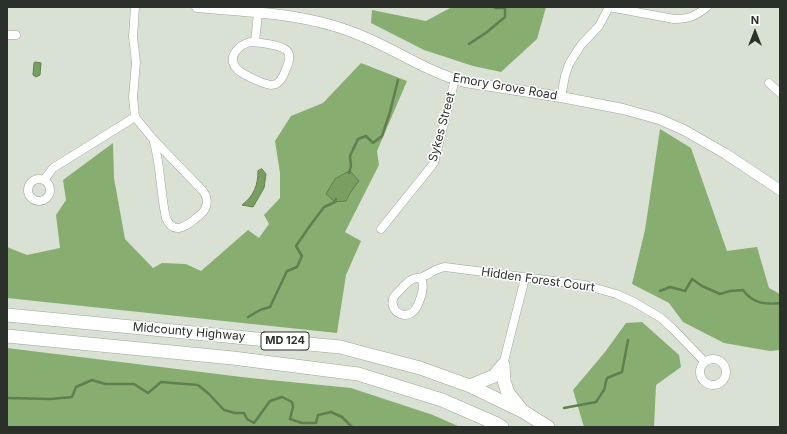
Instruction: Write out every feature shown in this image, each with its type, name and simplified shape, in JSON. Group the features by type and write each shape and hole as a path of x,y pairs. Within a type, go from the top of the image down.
{"main road":[{"name":"Midcounty Highway","path":"7,315 340,346 420,368 470,386 524,412 548,427"},
{"name":"Midcounty Highway","path":"7,336 233,358 358,374 442,400 502,427"},
{"path":"470,386 494,376 503,365"},
{"path":"503,365 504,382 508,393 524,412"}],"street":[{"path":"136,7 134,31 136,62 133,97 135,117 153,139 203,191 206,196 204,210 188,226 183,228 169,225 166,218 153,139"},
{"name":"Emory Grove Road","path":"197,7 259,10 323,22 376,42 434,72 455,80 561,97 623,109 659,119 684,130 726,154 780,190"},
{"path":"561,97 569,64 581,45 599,26 609,7 674,19 684,19 700,13 707,7"},
{"path":"255,42 259,10"},
{"path":"255,42 281,46 288,53 290,58 288,64 281,79 276,83 266,84 235,67 233,58 235,51 246,43 255,42"},
{"name":"Sykes Street","path":"381,229 434,163 455,80"},
{"path":"769,83 780,93"},
{"path":"44,180 53,168 135,117"},
{"name":"Hidden Forest Court","path":"421,278 423,286 417,307 409,314 404,315 399,313 395,309 393,299 407,283 445,267 584,285 616,294 634,302 661,318 705,362"},
{"path":"503,365 525,278"}],"shaded area":[{"path":"452,7 546,7 537,39 501,72 473,66 424,50 371,23 372,10 426,21"},
{"path":"34,63 41,63 40,75 36,77 33,75"},
{"path":"361,63 407,81 377,151 379,165 345,232 361,241 346,275 337,333 7,298 7,247 27,255 60,248 56,215 66,200 63,180 113,143 114,178 125,239 153,268 162,263 186,264 201,271 248,230 259,238 269,224 264,215 280,198 280,173 275,141 291,116 323,103"},
{"path":"660,129 691,148 727,251 757,247 769,288 780,294 780,350 770,351 724,343 683,322 669,303 632,284 645,230"},
{"path":"262,169 266,174 264,188 253,207 242,205 250,198 256,186 258,171"},
{"path":"350,171 359,181 346,201 335,202 326,194 335,179"},
{"path":"642,322 679,355 681,367 656,385 654,427 584,427 573,390 605,352 626,323"},
{"path":"7,348 250,378 351,388 433,415 460,427 7,427"}],"waterway":[{"path":"469,44 487,32 505,17 505,8 495,7"},
{"path":"349,173 351,166 350,156 358,139 366,136 373,143 382,136 398,80"},
{"path":"248,317 260,310 270,307 287,271 297,267 302,256 296,246 324,207 335,202 336,199"},
{"path":"660,291 670,287 685,291 692,279 702,286 720,294 730,291 743,290 750,298 759,302 769,304 780,303"},
{"path":"564,408 596,402 604,390 607,378 622,372 628,340"},
{"path":"7,398 51,399 72,397 76,387 92,380 105,384 134,384 148,393 161,382 198,385 224,410 235,413 244,413 247,419 254,423 270,401 282,397 292,402 293,407 290,419 302,423 316,423 318,415 331,412 342,417 352,427"}]}
